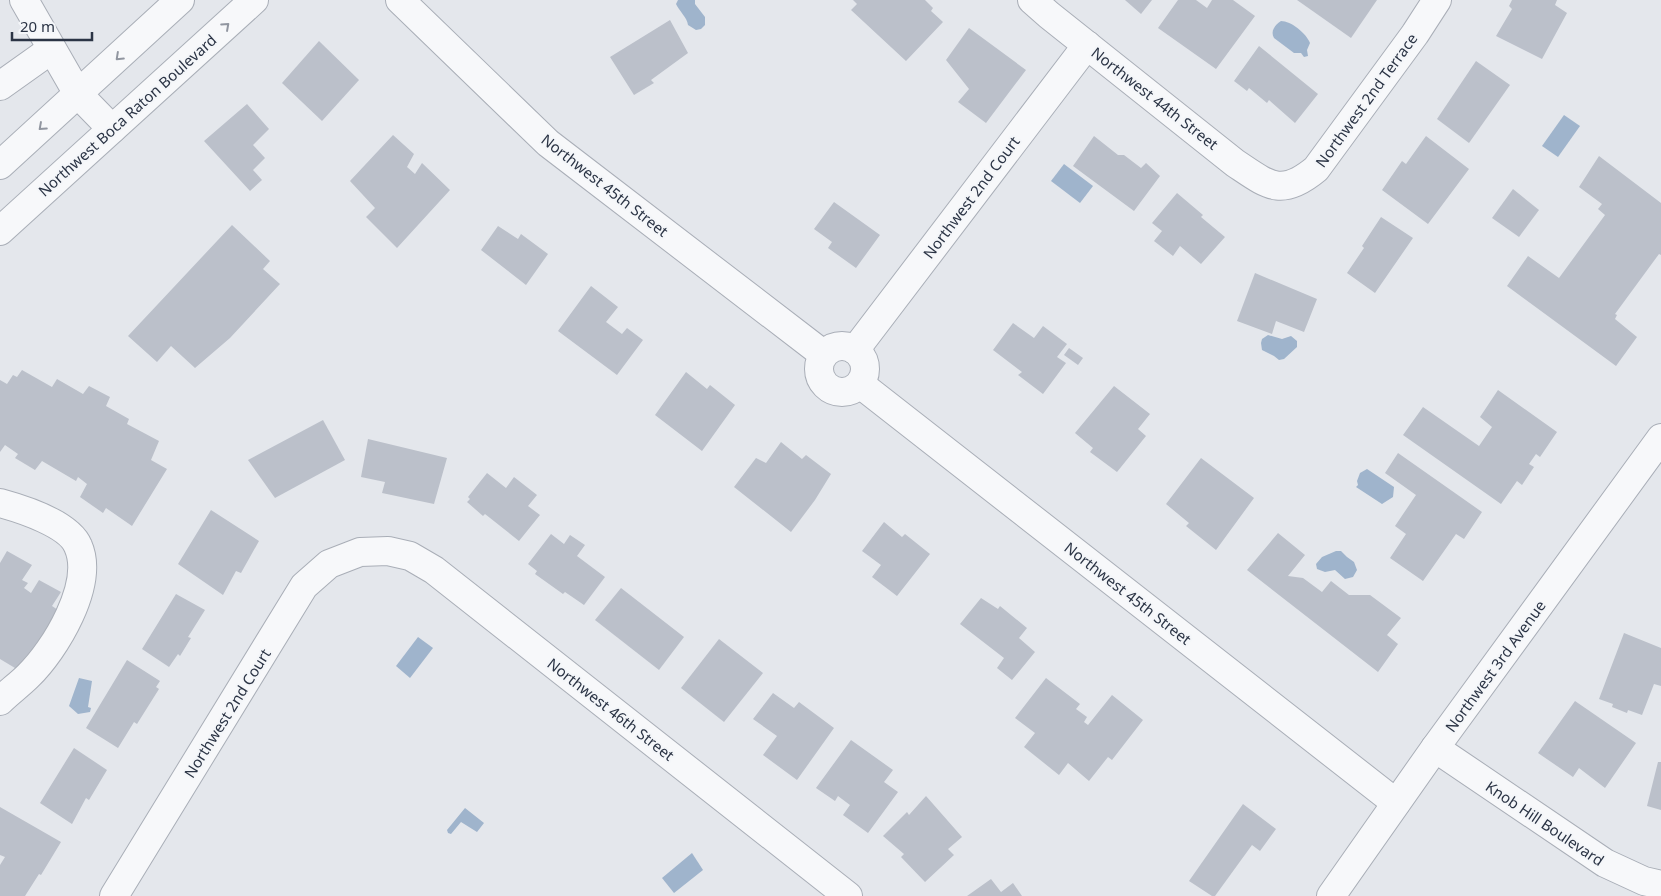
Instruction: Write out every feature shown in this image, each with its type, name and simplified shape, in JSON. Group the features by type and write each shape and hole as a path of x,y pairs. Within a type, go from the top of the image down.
{"street":[{"path":"24,0 78,94 112,129"},
{"path":"0,165 180,0"},
{"name":"Northwest Boca Raton Boulevard","path":"0,231 254,0"},
{"name":"Northwest 45th Street","path":"400,0 548,143 823,354"},
{"name":"Northwest 44th Street","path":"1032,0 1235,162 1264,182 1283,187"},
{"name":"Northwest 2nd Terrace","path":"1283,187 1302,180 1316,169 1415,34 1437,0"},
{"name":"Northwest 2nd Court","path":"855,350 1087,45"},
{"path":"0,86 52,49"},
{"path":"835,346 843,346 855,350 862,357 865,365 865,373 860,384 851,391 843,392 835,392 828,388 819,376 819,361 823,354 835,346"},
{"name":"Northwest 45th Street","path":"860,384 1396,802"},
{"name":"Northwest 3rd Avenue","path":"1331,896 1396,802 1661,438"},
{"path":"0,503 20,509 65,531 78,546 81,562 81,579 76,599 57,640 28,676 12,688 0,701"},
{"name":"Northwest 2nd Court","path":"114,896 304,586 330,564 360,552"},
{"name":"Northwest 46th Street","path":"360,552 396,552 410,556 434,570 848,896"},
{"name":"Knob Hill Boulevard","path":"1435,748 1604,863 1644,881 1661,885"}],"water":[{"path":"678,0 695,0 695,4 705,17 705,25 701,29 696,30 688,25 676,4"},
{"path":"1281,21 1294,25 1305,35 1310,43 1307,50 1308,56 1304,57 1301,53 1294,53 1274,38 1274,28"},
{"path":"1564,115 1580,126 1558,157 1542,146"},
{"path":"1064,164 1093,186 1080,203 1051,181"},
{"path":"1268,335 1282,339 1291,336 1297,341 1297,347 1284,359 1279,360 1262,350 1262,339"},
{"path":"1367,469 1394,487 1393,497 1382,504 1356,487 1360,473"},
{"path":"1336,551 1341,551 1354,562 1357,570 1353,577 1345,579 1335,570 1325,572 1317,569 1316,564 1322,557"},
{"path":"418,637 433,648 410,678 396,666"},
{"path":"79,678 92,681 88,707 91,708 90,712 78,714 69,706"},
{"path":"465,808 484,823 477,832 461,822 451,834 448,833 447,830"},
{"path":"692,853 703,870 674,893 662,878"}],"building":[{"path":"853,0 925,0 933,8 931,11 943,22 906,61 851,10 857,4"},
{"path":"1125,0 1152,0 1141,14"},
{"path":"1178,0 1196,0 1207,8 1212,0 1233,0 1255,16 1216,69 1158,28"},
{"path":"1297,0 1377,0 1351,38"},
{"path":"1512,0 1557,0 1555,5 1567,13 1542,59 1496,36 1512,9 1509,6"},
{"path":"670,20 688,53 651,80 654,83 634,95 610,57"},
{"path":"969,28 1026,70 986,123 958,102 969,89 946,60"},
{"path":"319,41 359,80 322,121 282,83"},
{"path":"1259,46 1318,94 1295,123 1269,100 1267,103 1249,88 1247,91 1234,81"},
{"path":"1476,61 1510,85 1469,143 1437,119"},
{"path":"247,104 269,129 253,145 265,158 253,170 262,180 250,191 204,141"},
{"path":"393,135 414,154 407,167 415,174 422,163 450,190 397,248 366,217 375,208 350,181"},
{"path":"1094,136 1118,155 1124,155 1141,168 1146,163 1160,176 1134,211 1073,166"},
{"path":"1426,136 1469,169 1428,224 1382,190 1402,161 1406,164"},
{"path":"1599,156 1661,203 1661,255 1659,254 1615,314 1617,315 1615,319 1637,337 1616,366 1507,286 1528,256 1559,278 1605,215 1598,209 1602,204 1579,187"},
{"path":"1513,189 1539,210 1519,237 1492,218"},
{"path":"1177,193 1225,237 1201,264 1180,246 1173,256 1154,241 1162,231 1152,223"},
{"path":"834,202 880,235 856,268 828,248 832,242 814,229"},
{"path":"1381,217 1413,238 1375,293 1347,273 1364,248 1362,246"},
{"path":"232,225 270,261 263,269 280,284 230,338 195,368 171,346 157,362 128,336"},
{"path":"498,226 518,239 521,234 548,254 526,285 481,250"},
{"path":"1255,273 1317,299 1304,332 1276,321 1272,334 1237,321"},
{"path":"591,286 618,307 606,322 622,334 627,328 643,340 617,375 558,331"},
{"path":"1013,323 1034,338 1043,326 1067,344 1057,357 1066,363 1043,394 1018,375 1022,372 993,350"},
{"path":"1069,348 1083,358 1078,365 1064,355"},
{"path":"22,370 52,387 57,379 83,394 89,386 110,397 106,406 129,419 127,424 159,441 151,460 167,469 132,526 106,508 103,513 80,497 87,484 78,477 76,481 42,461 35,470 15,458 18,454 5,445 0,452 0,380 7,384 13,375 17,377"},
{"path":"686,372 707,389 710,385 735,405 702,451 655,415"},
{"path":"1114,386 1150,414 1138,429 1146,436 1117,472 1090,452 1093,448 1075,433"},
{"path":"1498,390 1557,432 1540,457 1536,454 1529,464 1534,467 1522,485 1517,481 1501,504 1403,435 1423,407 1479,446 1492,427 1480,417"},
{"path":"323,420 345,460 275,498 248,460"},
{"path":"368,439 447,458 434,504 382,493 385,482 361,477"},
{"path":"781,442 802,459 806,455 831,474 815,500 791,532 734,487 756,458 766,463"},
{"path":"1398,453 1482,512 1464,539 1456,534 1423,581 1390,558 1406,534 1395,526 1416,495 1385,473"},
{"path":"1201,458 1254,498 1216,550 1186,526 1189,523 1166,504"},
{"path":"487,473 506,488 514,477 537,495 528,506 540,515 519,541 485,514 483,516 467,502 470,499 468,497"},
{"path":"211,510 259,541 241,573 236,571 223,595 178,564"},
{"path":"884,522 902,537 905,534 930,554 897,596 872,577 881,565 862,551"},
{"path":"1278,533 1305,555 1288,576 1303,578 1322,592 1331,581 1349,595 1370,595 1401,618 1387,635 1398,644 1378,672 1247,570"},
{"path":"551,534 564,544 570,535 585,545 577,556 605,577 584,605 565,592 563,594 535,574 537,571 528,564"},
{"path":"7,551 32,565 22,580 28,583 24,588 31,593 39,580 61,592 52,606 58,610 20,671 0,659 0,563"},
{"path":"621,588 684,637 659,670 595,620"},
{"path":"176,594 205,610 188,637 191,638 180,656 178,654 169,667 142,649"},
{"path":"981,598 998,609 1000,606 1027,628 1019,638 1035,652 1012,680 997,668 1004,658 960,624"},
{"path":"1624,633 1661,648 1661,686 1654,684 1642,715 1628,710 1627,713 1612,707 1613,704 1599,699"},
{"path":"719,639 763,673 724,722 681,688"},
{"path":"127,660 160,681 156,687 159,689 137,724 134,722 118,748 86,728"},
{"path":"1046,678 1080,704 1076,709 1087,717 1084,722 1088,725 1112,695 1143,720 1112,760 1108,757 1089,781 1068,763 1059,775 1024,747 1035,733 1015,718"},
{"path":"773,693 794,708 799,702 834,728 797,780 763,755 777,736 753,719"},
{"path":"1575,701 1636,743 1605,788 1579,768 1573,777 1538,753"},
{"path":"851,740 893,770 884,782 898,792 868,833 843,815 850,805 838,796 835,801 816,788"},
{"path":"74,748 107,770 89,800 86,798 72,824 40,803"},
{"path":"1658,762 1661,762 1661,810 1647,806"},
{"path":"926,796 962,837 948,849 954,855 925,882 901,857 904,854 883,836 907,812 909,815"},
{"path":"1243,804 1276,829 1260,851 1252,845 1215,896 1212,896 1189,881"},
{"path":"0,807 61,842 41,875 39,874 25,896 0,896 0,865 5,857 0,855"},
{"path":"991,879 1001,892 1013,883 1022,896 967,896"}]}
